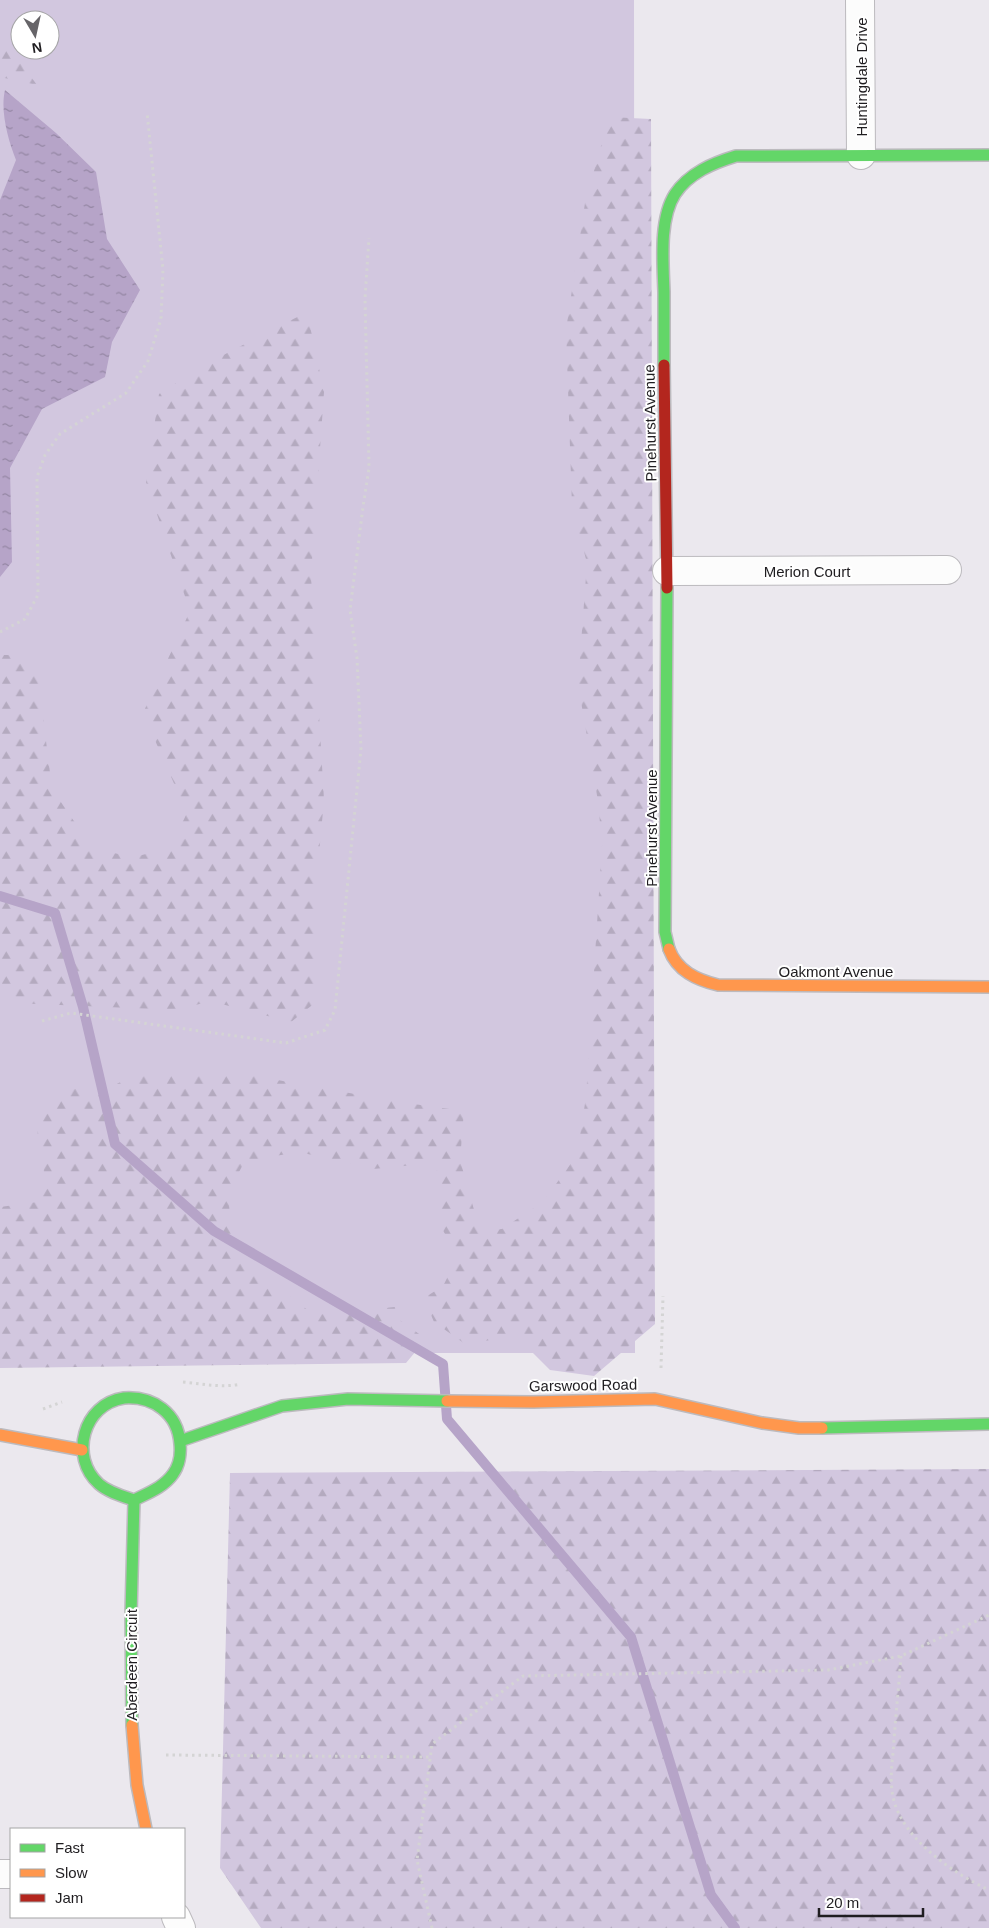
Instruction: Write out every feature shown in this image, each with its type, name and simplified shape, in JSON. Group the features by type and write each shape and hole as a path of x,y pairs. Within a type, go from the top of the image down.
{"street":[{"name":"Huntingdale Drive","path":"860,0 861,155"},
{"name":"Pinehurst Avenue","path":"686,974 671,956 665,932 667,571 663,246 671,202 685,183 693,176 720,161 736,156 989,155"},
{"name":"Merion Court","path":"667,571 947,570"},
{"name":"Oakmont Avenue","path":"686,974 696,980 718,985 989,987"},
{"path":"138,1398 154,1403 168,1413 178,1428 181,1448 178,1465 169,1480 155,1490 134,1500 114,1493 99,1484 88,1472 82,1450 82,1438 88,1422 100,1409 114,1400 138,1398"},
{"name":"Garswood Road","path":"180,1441 282,1406 348,1399 533,1402 655,1399 762,1423 799,1428 989,1424"},
{"path":"0,1435 82,1450"},
{"name":"Aberdeen Circuit","path":"134,1500 131,1561 132,1740 137,1782 146,1828"}],"path":[{"path":"0,632 25,619 38,595 37,477 45,455 60,434 126,394 148,361 160,319 163,270 147,112"},
{"path":"42,1022 71,1013 286,1043 325,1030 335,1010 361,749 357,658 350,610 362,508 369,468 365,298 369,238"},
{"path":"661,1376 663,1296"},
{"path":"432,1928 417,1860 432,1744 523,1676 828,1670 901,1656 989,1615"},
{"path":"901,1656 892,1767 894,1799 914,1837 963,1878 989,1890"},
{"path":"161,1755 430,1757"}],"green space":[{"path":"0,0 634,0 635,1353 0,1353"},
{"path":"0,35 10,49 10,60 18,60 37,85 0,77"},
{"path":"609,117 651,119 655,1324 594,1376 550,1370 516,1336 465,1344 434,1322 424,1298 443,1286 458,1257 436,1218 439,1190 436,1163 373,1169 299,1152 245,1161 228,1192 233,1252 314,1315 395,1307 397,1318 426,1339 406,1363 0,1368 0,1207 37,1202 44,1172 36,1124 56,1090 113,1086 139,1072 245,1074 399,1102 464,1111 460,1160 480,1231 502,1229 543,1202 577,1155 586,1097 602,845 598,801 578,684 587,563 572,506 566,330 585,203"},
{"path":"307,312 324,392 311,576 324,800 318,865 316,1002 291,1022 210,1001 178,1010 13,1003 0,981 0,655 36,661 52,789 93,849 134,857 170,848 187,813 143,713 190,611 146,482 159,394 204,365"},
{"path":"989,1469 989,1928 261,1928 220,1868 230,1473"}],"water":[{"path":"5,90 56,133 96,172 107,239 140,290 112,342 105,377 42,409 10,468 12,562 0,577 0,200 16,160 10,144 3,107"}],"waterway":[{"path":"0,896 55,913 83,1007 115,1144 214,1231 443,1364 447,1419 631,1637 711,1895 735,1928"}],"traffic: fast":[{"path":"664,365 664,228 666,216 675,194 694,175 710,166 736,156 989,155"},
{"path":"667,588 665,932 669,949"},
{"path":"124,1398 145,1400 162,1409 174,1423 180,1444 178,1464 169,1479 134,1500 111,1492 99,1484 90,1473 84,1460 85,1433 90,1421 99,1410 110,1402 124,1398"},
{"path":"180,1441 282,1406 348,1399 447,1401"},
{"path":"822,1428 989,1424"},
{"path":"132,1725 131,1614 134,1500"}],"traffic: slow":[{"path":"669,949 682,969 695,977 718,985 989,987"},
{"path":"447,1401 533,1402 655,1399 762,1423 799,1428 822,1428"},
{"path":"0,1435 82,1450"},
{"path":"132,1725 137,1785 146,1828"}],"traffic: jam":[{"path":"664,365 667,588"}]}
